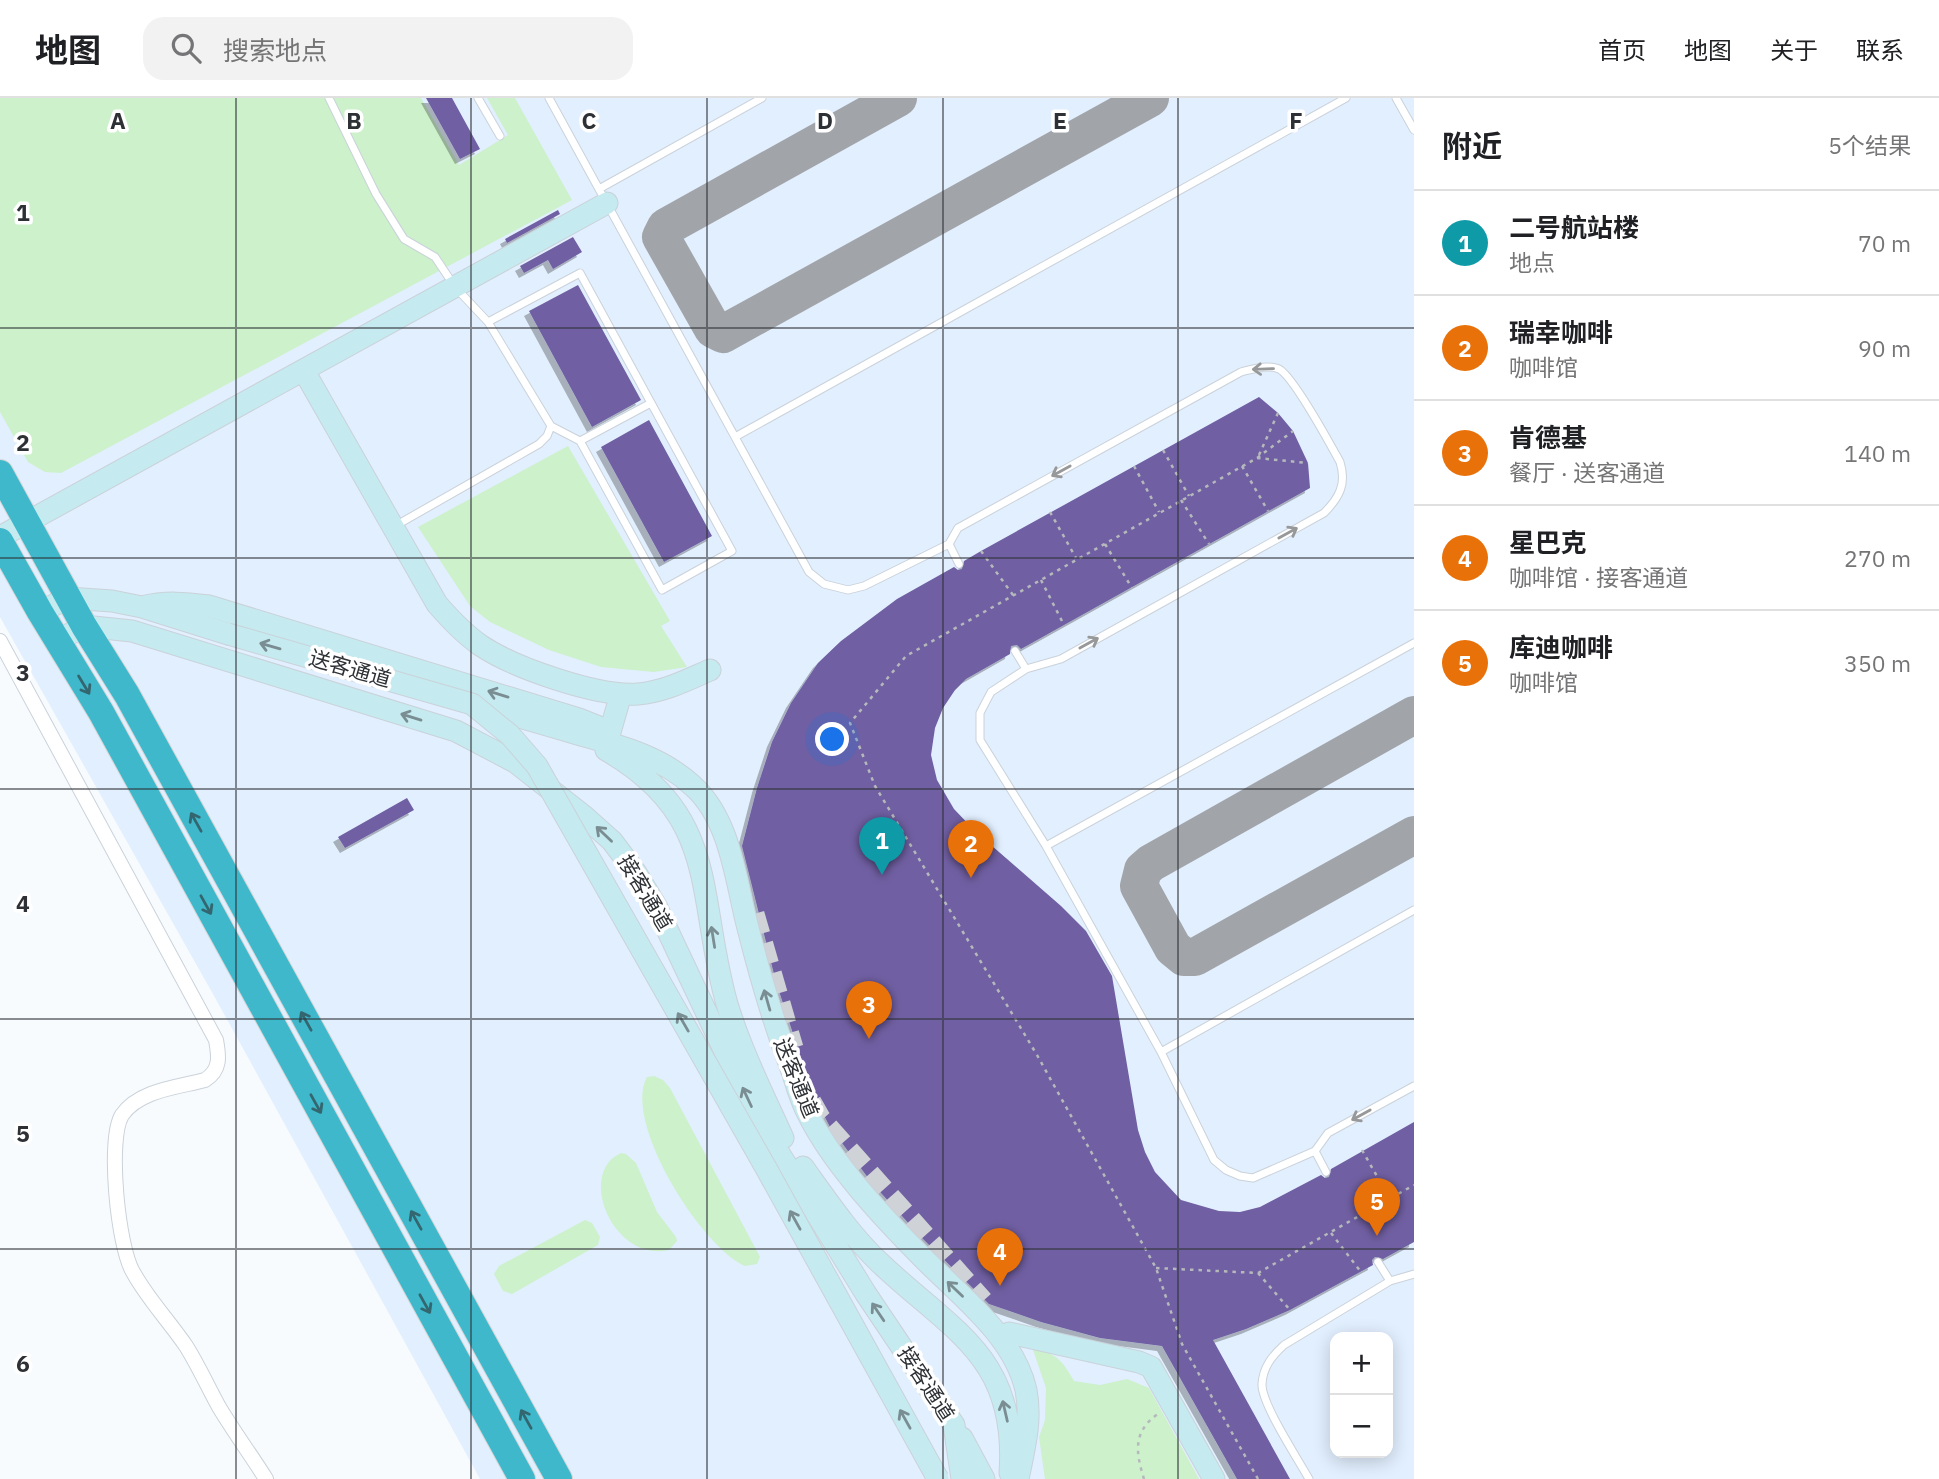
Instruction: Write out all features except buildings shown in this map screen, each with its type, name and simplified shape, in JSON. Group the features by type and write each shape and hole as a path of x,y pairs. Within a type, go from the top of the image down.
{"highway":[{"path":"0,473 68,598 134,708 559,1479"},
{"path":"0,539 40,612 101,712 522,1479"}],"main road":[{"path":"0,539 455,288 603,196"},
{"path":"304,371 391,528 437,604 474,640 522,665 581,686 621,694 657,691 710,670"},
{"path":"40,612 68,598 142,607 178,601 209,606 579,719 677,765 697,780 721,812 740,864"},
{"name":"送客通道","path":"142,607 622,746 654,759 694,786 713,811 734,870 774,1025 807,1113 852,1179 924,1259 994,1330 1022,1379 1028,1407 1027,1434 1017,1479"},
{"path":"57,641 84,626"},
{"name":"接客通道","path":"84,626 132,631 154,637 456,731 514,762 598,828 623,856 656,906 754,1111 866,1294 954,1424 962,1479"},
{"path":"610,732 621,694"},
{"name":"送客通道","path":"472,704 510,735 537,766 766,1168 938,1479"},
{"name":"送客通道","path":"577,734 634,768 658,789 685,824 704,883 727,1004 747,1060 786,1144 826,1200 877,1261 967,1340 993,1373 1007,1416 1011,1457 1009,1479"},
{"path":"983,1301 1009,1333 1023,1357 1033,1387 1033,1479"},
{"path":"1009,1333 1150,1366 1214,1479"},
{"path":"954,1424 984,1479"}],"street":[{"path":"0,641 216,1040 218,1065 212,1075 205,1080 147,1096 131,1105 122,1115 114,1146 119,1216 132,1271 187,1348 220,1407 266,1479"}],"lane":[{"path":"329,98 376,194 404,239 435,257 455,288 488,322 551,426 580,441 662,590 732,551 580,272 488,322"},
{"path":"478,98 500,136"},
{"path":"549,98 809,572 824,584 848,590 864,586 949,544 958,528 1241,372 1262,367 1280,370 1293,383 1340,462 1343,471 1342,487 1337,500 1324,513 1061,659 1012,676 991,692 980,713 980,740 1046,846 1161,1052 1214,1160 1226,1170 1253,1178 1315,1152 1328,1133 1414,1086"},
{"path":"603,196 762,98"},
{"path":"735,438 1346,98"},
{"path":"1396,98 1414,131"},
{"path":"580,441 651,403"},
{"path":"391,528 539,444 547,436 551,426"},
{"path":"949,544 959,564"},
{"path":"1046,846 1414,643"},
{"path":"1016,651 1026,669"},
{"path":"1161,1052 1414,910"},
{"path":"1315,1152 1326,1172"},
{"path":"1378,1262 1390,1281"},
{"path":"1309,1479 1267,1403 1262,1385 1271,1357 1283,1346 1390,1281 1414,1274"}],"path":[{"path":"1257,458 1278,412"},
{"path":"1258,1479 1182,1344 1156,1268 1037,1055 875,786 850,723 906,656 1257,458 1293,431"},
{"path":"1163,450 1189,496"},
{"path":"1257,458 1308,463"},
{"path":"1134,466 1160,513"},
{"path":"1242,466 1268,511"},
{"path":"1181,500 1209,544"},
{"path":"1050,512 1077,560"},
{"path":"1105,544 1132,587"},
{"path":"981,551 1013,596"},
{"path":"1041,580 1064,625"},
{"path":"1363,1150 1390,1199"},
{"path":"1156,1268 1258,1273 1414,1185"},
{"path":"1331,1232 1361,1272"},
{"path":"1258,1273 1290,1310"},
{"path":"1144,1479 1136,1453 1141,1433 1151,1419 1172,1404"}],"shaded area":[{"path":"0,98 1414,98 1414,1479 480,1479 213,994 0,617"}],"green space":[{"path":"0,98 421,98 459,165 508,135 487,98 515,98 572,200 61,473 45,472 28,462 0,412"},
{"path":"568,446 670,621 661,626 687,667 654,672 601,667 549,650 490,622 470,606 418,527"},
{"path":"654,1076 663,1080 670,1088 760,1257 757,1264 745,1266 727,1255 708,1235 670,1182 646,1123 642,1097 647,1077"},
{"path":"621,1153 636,1163 657,1212 676,1237 677,1241 669,1250 649,1250 632,1243 617,1230 607,1214 602,1196 602,1178 608,1163"},
{"path":"585,1220 592,1223 600,1237 598,1245 512,1294 503,1291 494,1274 499,1266"},
{"path":"1033,1350 1048,1353 1058,1359 1074,1381 1100,1385 1127,1379 1149,1388 1199,1479 1045,1479 1039,1437 1045,1420 1046,1388"}],"taxiway":[{"path":"898,98 666,227 661,237 713,329 723,334 1150,98"},
{"path":"1414,715 1151,863 1143,870 1139,886 1173,948 1184,957 1195,957 1414,835"}],"tunnel":[{"path":"754,914 793,1048"},
{"path":"811,1102 820,1118 983,1301"}],"place":[{"name":"二号航站楼","path":"882,875"},
{"name":"瑞幸咖啡","path":"971,878"},
{"name":"肯德基","path":"869,1039"},
{"name":"库迪咖啡","path":"1377,1236"},
{"name":"星巴克","path":"1000,1286"}]}
